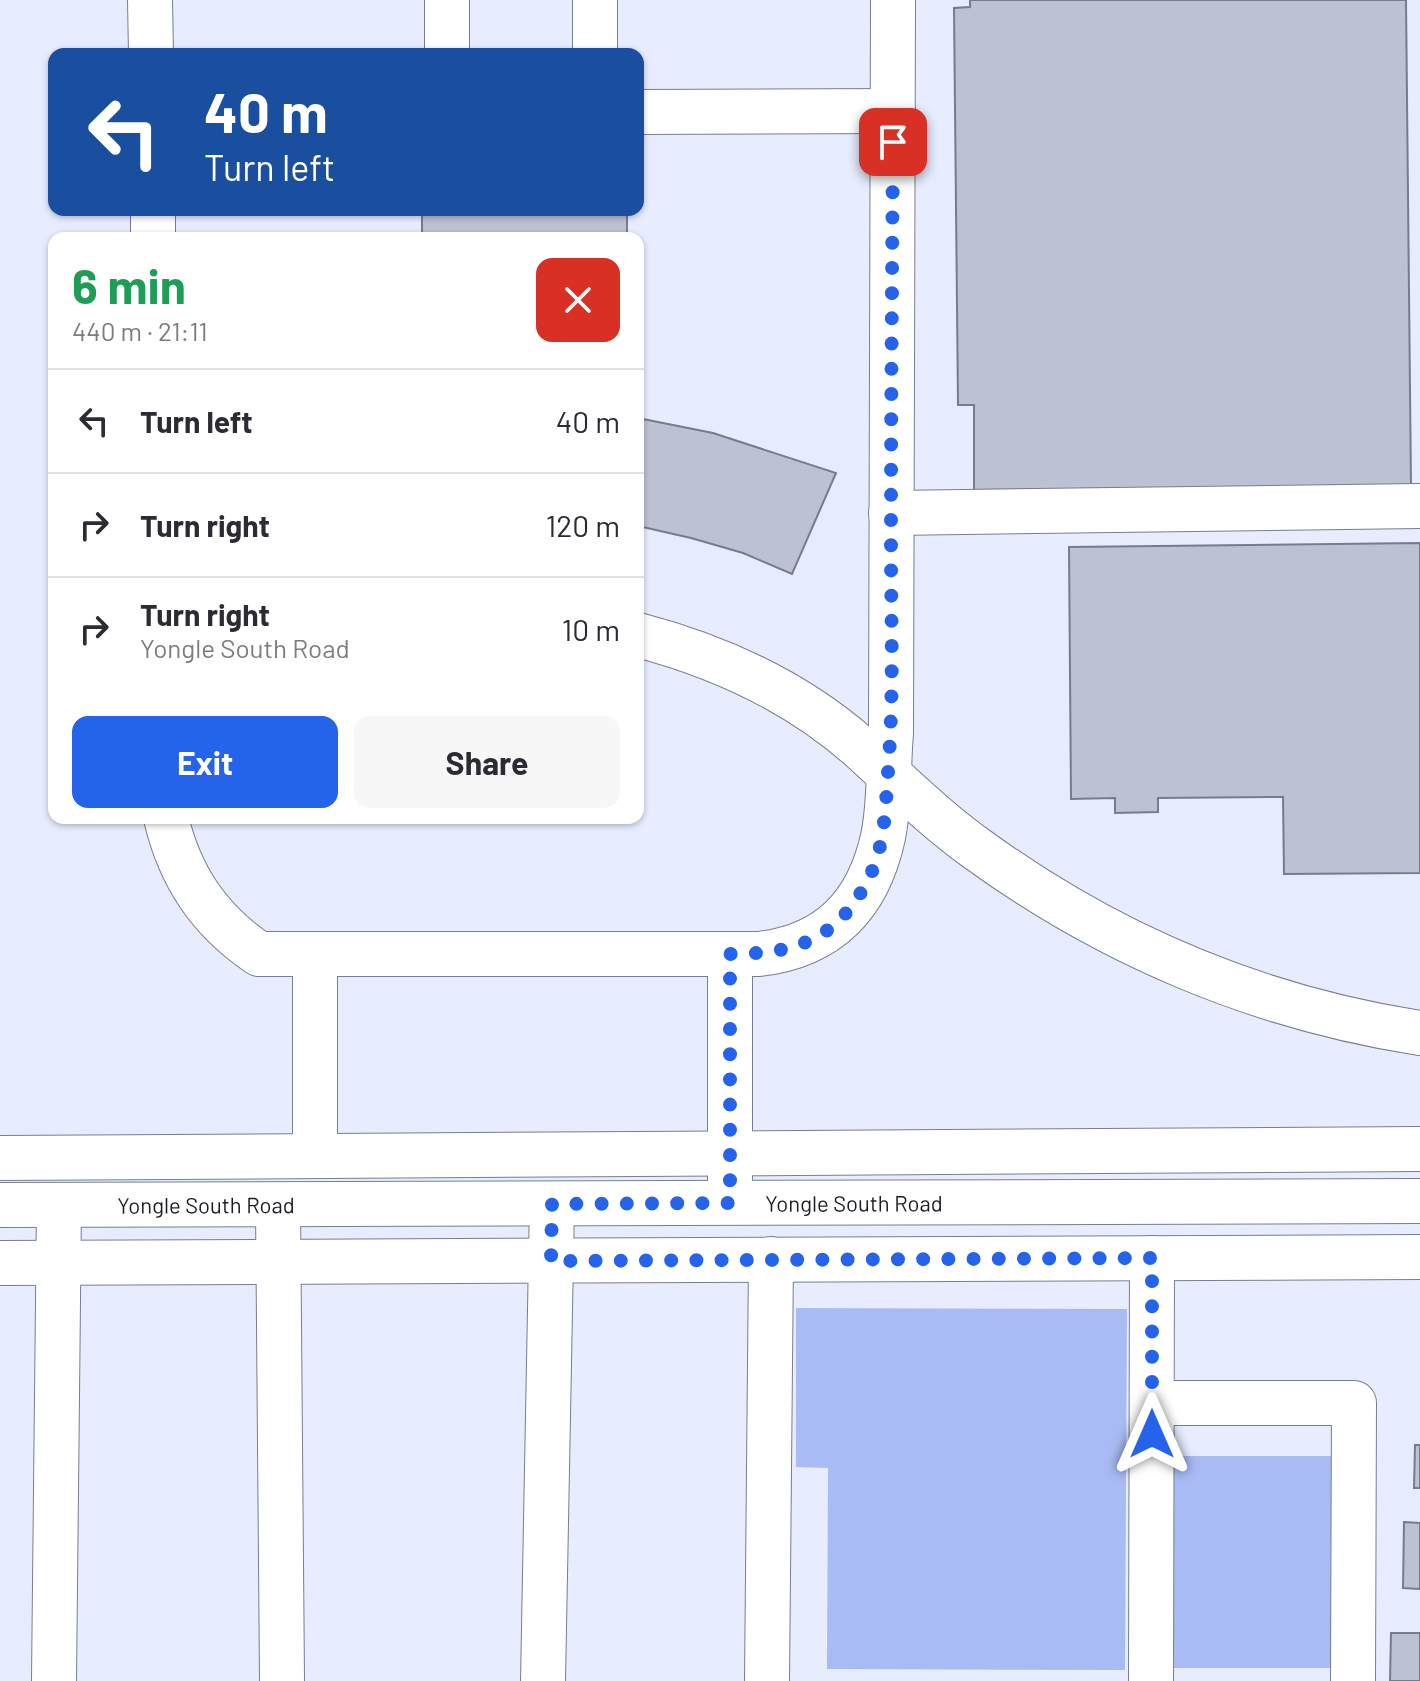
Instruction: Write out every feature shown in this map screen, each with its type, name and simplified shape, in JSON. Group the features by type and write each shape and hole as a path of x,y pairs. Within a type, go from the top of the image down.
{"street":[{"path":"150,0 151,48"},
{"path":"447,0 447,48"},
{"path":"595,0 595,48"},
{"path":"168,824 182,870 214,918 235,938 259,954 730,954 782,951 804,944 842,919 865,887 884,834 891,733 893,0"},
{"path":"644,112 893,111"},
{"path":"891,513 1420,506"},
{"path":"644,637 714,658 776,689 824,719 942,821 1010,872 1070,911 1121,938 1214,980 1278,1002 1420,1033"},
{"path":"315,954 315,1156"},
{"path":"730,954 730,1203"},
{"path":"0,1158 1420,1149"},
{"name":"Yongle South Road","path":"0,1205 1420,1201"},
{"path":"543,1681 552,1204"},
{"path":"54,1681 59,1205"},
{"path":"278,1205 282,1681"},
{"path":"0,1263 1420,1257"},
{"path":"1151,1681 1152,1258"},
{"path":"767,1681 771,1259"},
{"path":"1152,1403 1354,1403 1353,1681"},
{"path":"796,1681 797,1485"}],"shaded area":[{"path":"796,1308 1127,1309 1125,1670 827,1669 828,1468 796,1467"},
{"path":"1169,1456 1331,1456 1331,1668 1169,1668"}],"building":[{"path":"970,0 1406,0 1411,486 974,490 974,405 958,405 954,8 970,7"},
{"path":"422,216 627,216 627,232 422,232"},
{"path":"644,419 713,433 836,473 792,574 743,553 644,527"},
{"path":"1420,543 1420,873 1284,874 1283,797 1158,798 1158,812 1115,813 1115,798 1071,799 1069,547"},
{"path":"1415,1445 1420,1445 1420,1488 1414,1488"},
{"path":"1404,1522 1420,1523 1420,1589 1403,1588"},
{"path":"1391,1633 1420,1633 1420,1681 1390,1681"}],"route":[{"path":"893,142 891,733 884,834 876,862 854,904 842,919 824,933 782,951 730,954 730,1203 552,1204 551,1261 1152,1258 1152,1434"}]}
